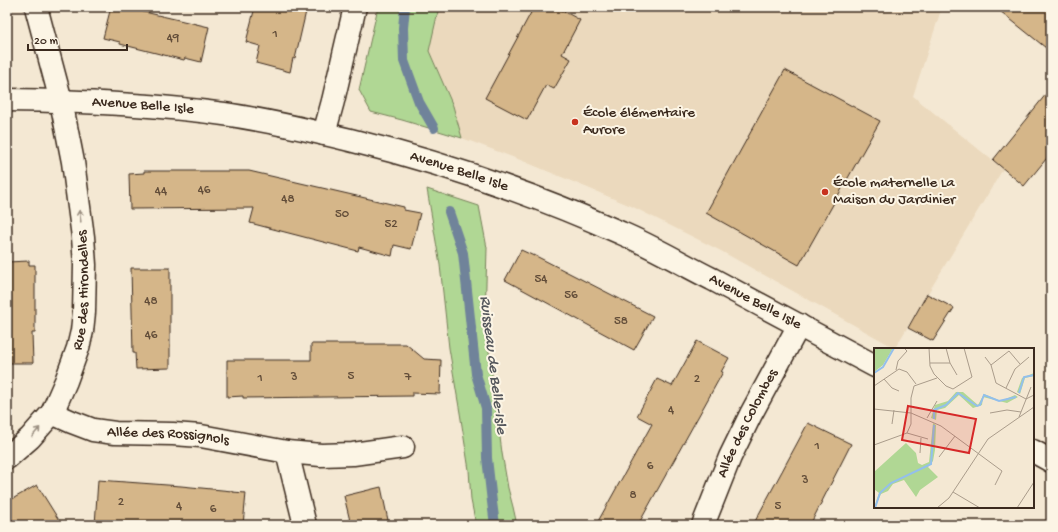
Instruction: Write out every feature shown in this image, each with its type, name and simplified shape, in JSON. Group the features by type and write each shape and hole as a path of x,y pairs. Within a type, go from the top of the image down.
{"street":[{"name":"Rue des Hirondelles","path":"7,458 30,438 52,413 78,348 84,312 85,265 83,237 73,162 61,101 36,7"},
{"path":"324,134 356,7"},
{"name":"Avenue Belle Isle","path":"7,100 61,101 129,105 175,108 224,114 276,123 387,149 454,169 560,208 622,233 874,365"},
{"name":"Allée des Colombes","path":"703,525 730,457 751,414 799,325"},
{"name":"Allée des Rossignols","path":"52,413 93,430 115,433 202,436 287,452 321,455 353,454 403,447"},
{"path":"287,452 305,525"},
{"path":"1034,452 1051,461"}],"shaded area":[{"path":"439,7 942,7 913,96 1003,169 895,348 721,251 631,206 523,161 462,138 453,106 429,51"}],"green space":[{"path":"378,7 439,7 429,51 453,106 462,138 371,112 359,90"},
{"path":"427,189 479,206 487,248 485,319 502,453 508,488 517,525 476,525 471,500 469,470 449,348 440,265"}],"building":[{"path":"111,7 123,7 209,27 201,62 185,58 184,60 120,44 120,42 103,38"},
{"path":"255,7 307,7 295,59 293,58 290,72 256,63 260,46 246,42"},
{"path":"534,7 556,7 580,20 562,54 571,59 554,89 546,85 527,120 485,98"},
{"path":"995,7 1051,7 1051,52"},
{"path":"785,70 880,121 799,265 706,213"},
{"path":"1051,88 1051,153 1024,186 993,160"},
{"path":"144,171 249,171 404,207 404,210 420,213 411,249 394,245 392,256 359,247 358,251 250,223 254,208 130,209 129,174 144,173"},
{"path":"521,250 534,255 653,316 634,350 505,280"},
{"path":"29,261 29,265 35,265 35,333 32,333 33,363 7,363 7,262"},
{"path":"131,268 170,268 170,368 136,369 135,353 133,353"},
{"path":"927,294 954,308 933,341 908,328"},
{"path":"697,341 729,358 721,372 723,372 638,525 596,525 652,424 637,416 657,379 672,386"},
{"path":"311,344 406,344 424,359 441,360 440,394 412,393 412,396 227,397 227,360 311,360"},
{"path":"808,423 851,444 810,525 753,525"},
{"path":"98,480 181,486 246,493 243,525 95,525"},
{"path":"37,485 62,525 7,525 7,502"},
{"path":"381,487 389,525 351,525 344,496"}],"waterway":[{"path":"405,7 403,28 404,61 419,102 434,128"},
{"name":"Ruisseau de Belle-Isle","path":"449,212 463,253 476,374 486,408 487,458 495,525"}],"place":[{"name":"École élémentaire Aurore","path":"575,122"},
{"name":"École maternelle La Maison du Jardinier","path":"825,192"}]}
